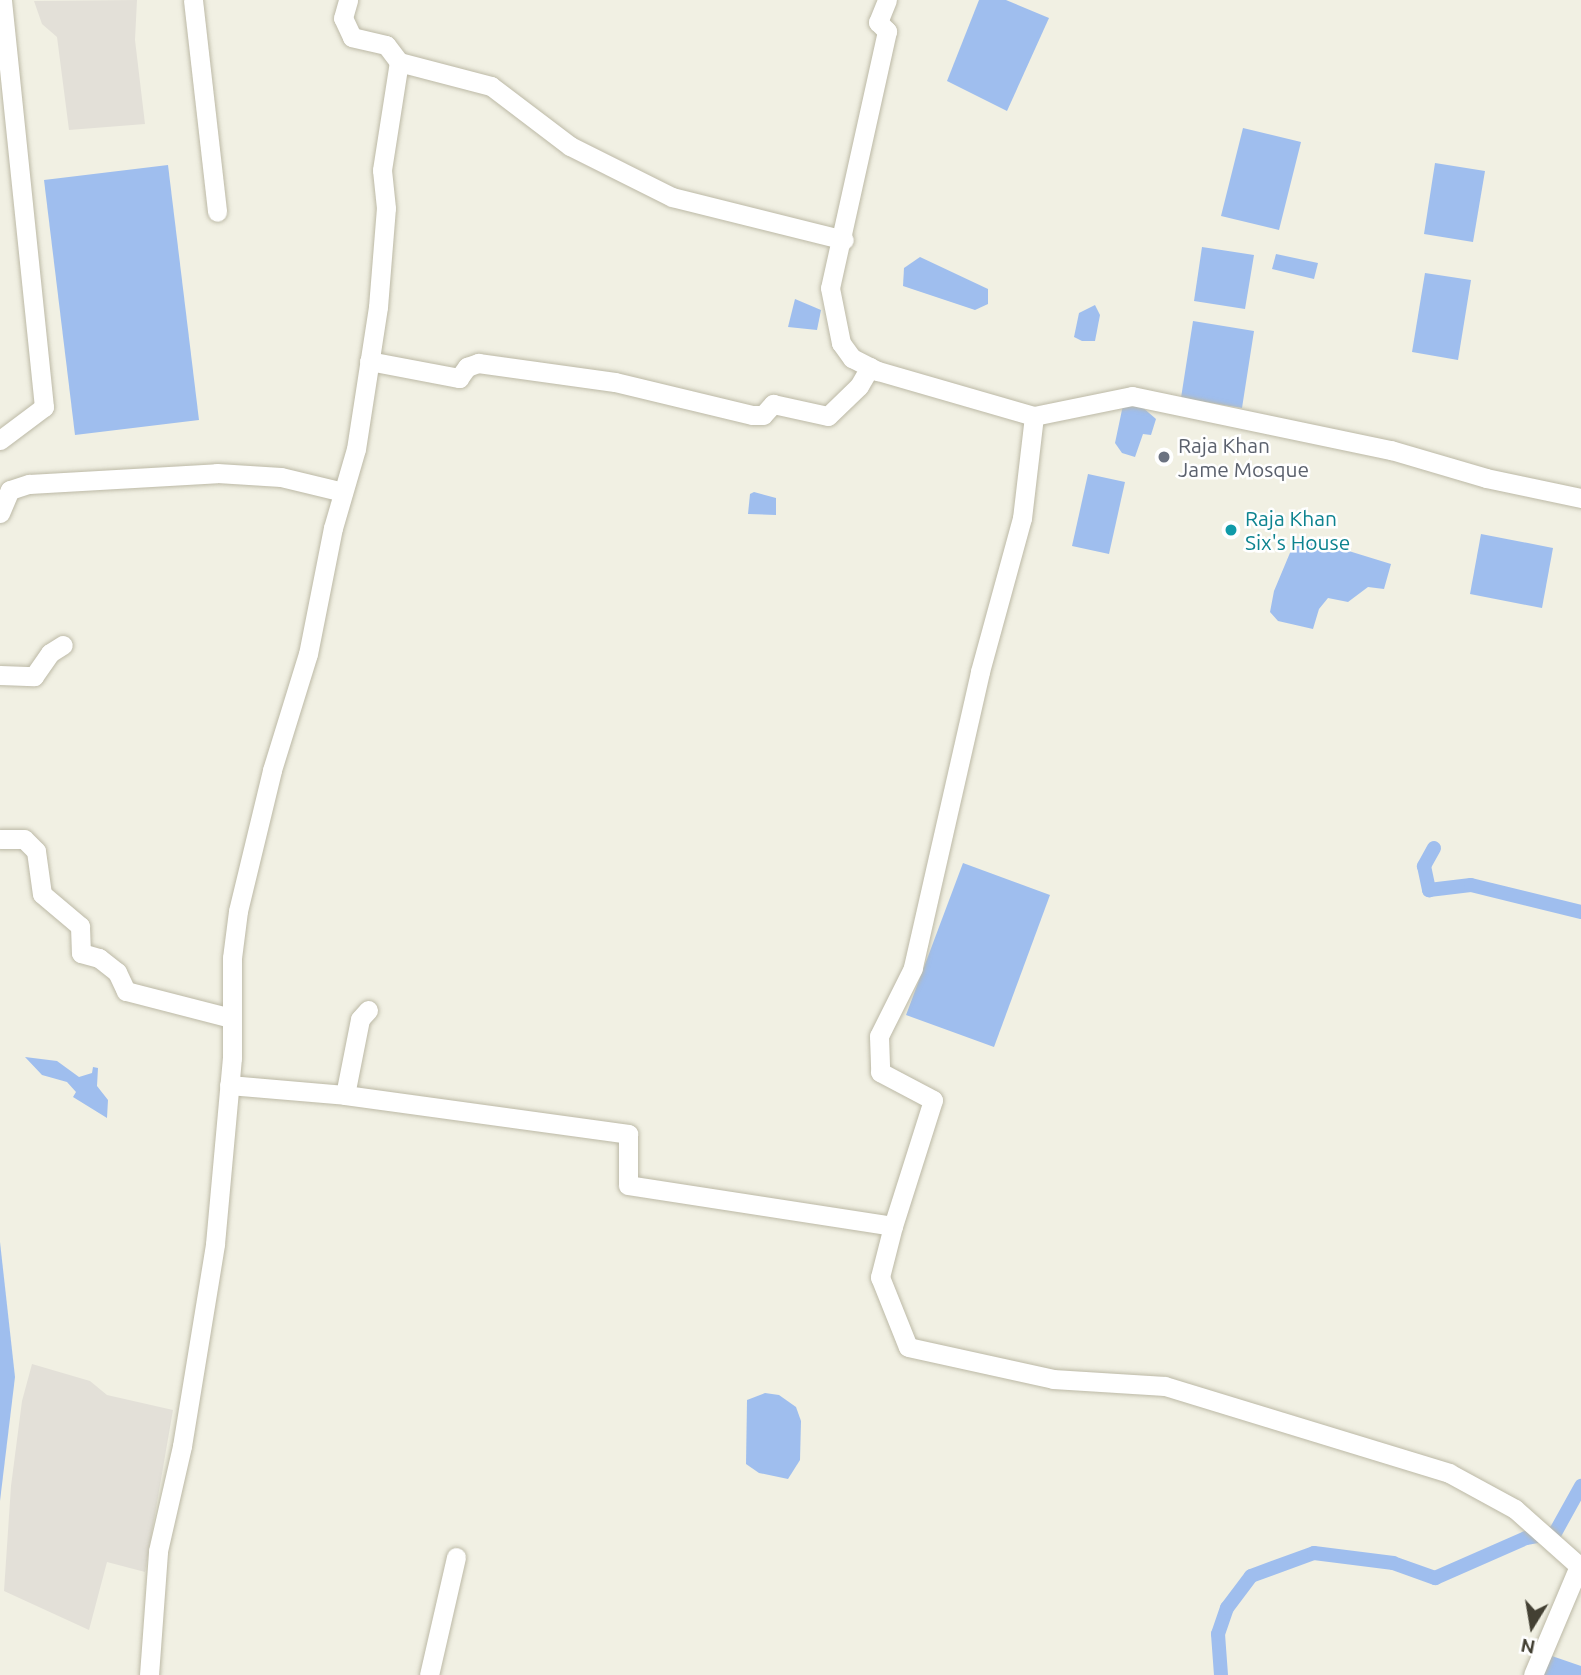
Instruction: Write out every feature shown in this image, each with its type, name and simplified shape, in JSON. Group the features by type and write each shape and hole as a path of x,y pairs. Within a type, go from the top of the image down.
{"street":[{"path":"0,440 44,407 2,0"},
{"path":"193,0 217,212"},
{"path":"348,0 343,18 352,37 386,45 399,62 491,86 570,146 672,197 844,240"},
{"path":"887,0 878,22 887,31 844,240 834,257 830,288 833,317 852,358 870,367 1034,416 1132,396 1391,450 1486,478 1581,498"},
{"path":"149,1675 158,1551 182,1446 215,1244 229,1085 238,911 272,770 308,654 356,449 386,208 382,170 385,131 399,62"},
{"path":"369,361 459,378 467,367 478,363 615,382 752,415 763,415 773,404 828,416 859,386 870,367"},
{"path":"1034,416 1022,518 980,672 913,968 879,1036 880,1072 933,1100 893,1226 880,1278 908,1347 1053,1379 1165,1386 1449,1473 1515,1509 1578,1566 1533,1675"},
{"path":"0,513 10,490 43,483 217,473 281,477 344,492"},
{"path":"0,675 34,676 50,653 63,645"},
{"path":"0,839 24,839 36,851 42,894 80,926 81,953 99,958 117,972 126,990 231,1018"},
{"path":"345,1095 360,1018 368,1010"},
{"path":"229,1085 345,1095 628,1133 624,1178 628,1185 893,1226"},
{"path":"429,1675 456,1558"}],"shaded area":[{"path":"137,0 135,40 145,124 69,130 57,37 42,24 34,1"},
{"path":"32,1364 90,1381 107,1395 173,1410 145,1572 107,1562 89,1630 4,1591 11,1486 22,1401"}],"water":[{"path":"979,0 1006,0 1049,18 1007,111 947,81"},
{"path":"1243,128 1301,142 1279,230 1221,216"},
{"path":"1435,163 1485,171 1473,242 1424,234"},
{"path":"168,165 199,420 75,435 44,180"},
{"path":"1202,247 1254,255 1245,309 1194,301"},
{"path":"1276,254 1318,263 1314,279 1272,269"},
{"path":"920,257 988,289 988,304 975,310 903,286 904,268"},
{"path":"1425,273 1471,280 1458,360 1412,352"},
{"path":"795,299 821,310 817,330 788,327"},
{"path":"1095,305 1100,315 1095,341 1082,341 1074,337 1079,313"},
{"path":"1193,321 1254,331 1242,408 1181,398"},
{"path":"1123,405 1141,406 1156,419 1151,435 1143,434 1135,457 1122,453 1115,443"},
{"path":"1088,474 1125,482 1109,554 1072,546"},
{"path":"754,492 776,498 776,515 748,514 750,494"},
{"path":"1481,534 1553,548 1542,608 1470,594"},
{"path":"1313,540 1391,564 1384,589 1368,587 1348,602 1328,598 1319,609 1313,629 1278,621 1270,612 1274,591 1292,548"},
{"path":"963,863 1050,895 994,1047 906,1015"},
{"path":"25,1057 57,1061 79,1077 92,1073 93,1067 98,1068 97,1086 108,1100 107,1118 73,1097 76,1092 67,1082 42,1075"},
{"path":"0,1242 15,1377 0,1501"},
{"path":"765,1393 779,1395 796,1407 801,1421 800,1460 788,1479 759,1473 746,1464 747,1400"},
{"path":"1549,1655 1581,1666 1581,1675 1542,1675"}],"waterway":[{"path":"1434,848 1424,866 1429,890 1471,885 1581,912"},
{"path":"1221,1675 1218,1634 1227,1608 1251,1576 1314,1553 1393,1563 1435,1578 1526,1538 1555,1533 1581,1486"}],"place":[{"name":"Raja Khan Jame Mosque","path":"1164,457"},
{"name":"Raja Khan Six's House","path":"1231,530"}]}
